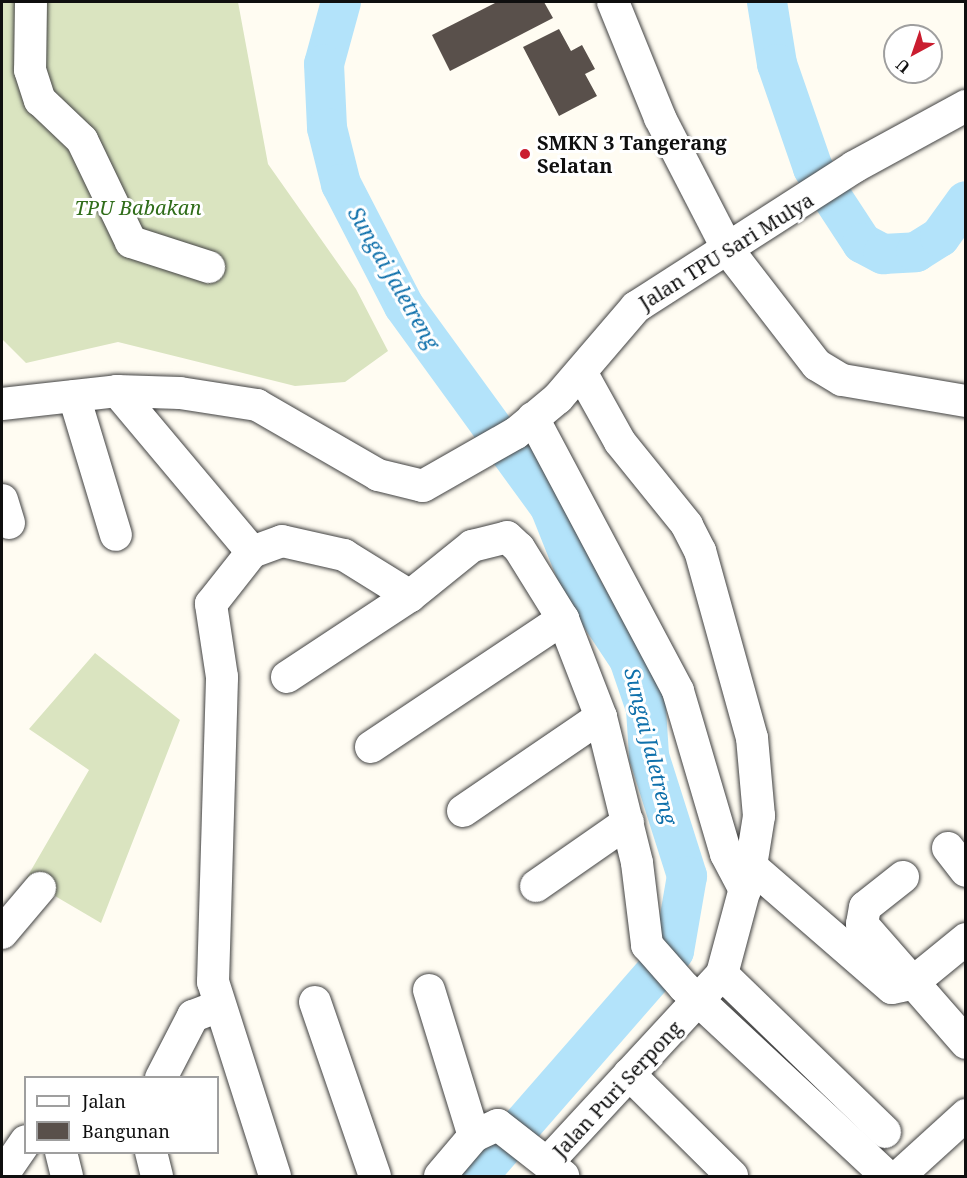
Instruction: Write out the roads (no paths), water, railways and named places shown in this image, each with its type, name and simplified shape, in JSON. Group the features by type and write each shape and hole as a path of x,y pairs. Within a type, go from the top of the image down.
{"street":[{"path":"31,2 30,70 40,100 82,140 131,242 209,267"},
{"path":"613,2 660,118 728,250 829,374 886,390 966,401"},
{"name":"Jalan TPU Sari Mulya","path":"117,391 180,393 257,405 399,483 423,486 450,474 524,425 581,372 636,307 803,204 854,167 966,106"},
{"path":"581,372 620,442 687,525 700,550 730,650 760,785 748,878 722,974 885,1131"},
{"path":"2,404 117,391 252,552"},
{"path":"74,396 116,535"},
{"path":"524,425 678,691 726,854 748,878 892,988 911,984 966,939"},
{"path":"287,677 410,596 472,546 503,536 519,548 563,619 601,717 628,822 640,927 656,960 887,1176"},
{"path":"274,1176 219,1006 210,954 222,677 211,604 252,552 282,541 317,546 344,555 410,596"},
{"path":"371,747 563,619"},
{"path":"463,811 601,717"},
{"path":"536,886 628,822"},
{"path":"903,877 864,907 860,919 911,984 966,1042"},
{"path":"2,933 40,888"},
{"name":"Jalan Puri Serpong","path":"550,1164 629,1074 692,994 722,974"},
{"path":"429,990 488,1131 550,1164"},
{"path":"315,1002 375,1176"},
{"path":"162,1076 193,1016 219,1006"},
{"path":"629,1074 732,1176"},
{"path":"899,1176 966,1115"},
{"path":"440,1176 488,1131"},
{"path":"2,1176 24,1144"},
{"path":"62,1154 67,1176"},
{"path":"151,1154 157,1176"}],"waterway":[{"name":"Sungai Jaletreng","path":"341,2 324,64 327,128 341,184 404,306 550,507 583,590 629,659 646,709 649,756 687,876 674,951 478,1176"},
{"name":"Sungai Jaletreng","path":"767,2 777,64 813,168 862,243 883,254 916,252 940,237 966,201"}],"place":[{"name":"SMKN 3 Tangerang Selatan","path":"525,154"}],"park label":[{"name":"TPU Babakan","path":"138,207"}]}
